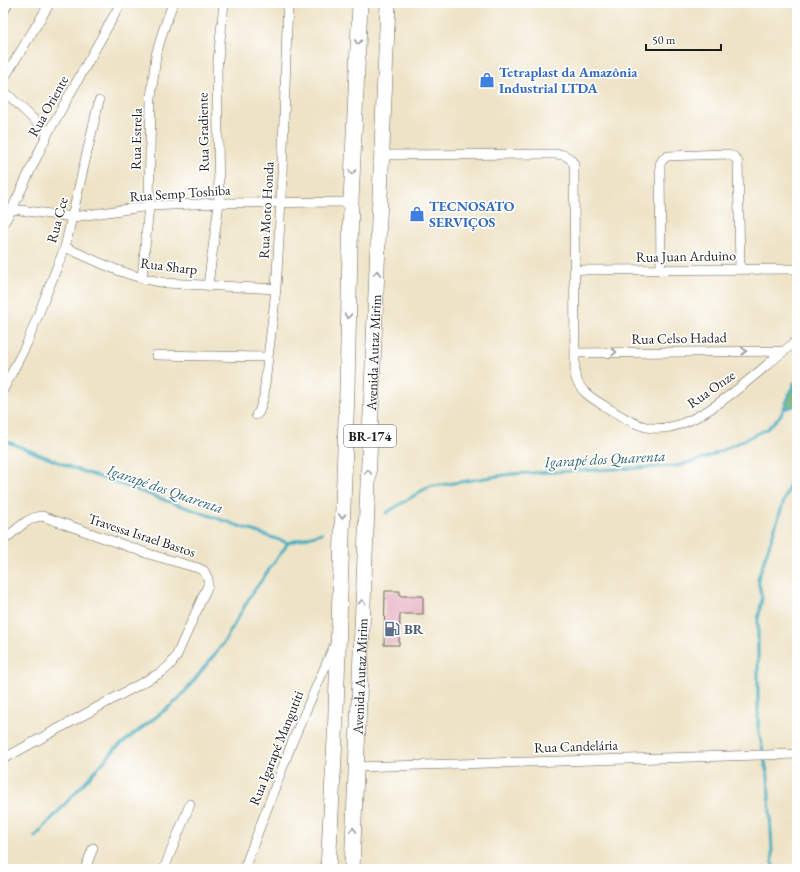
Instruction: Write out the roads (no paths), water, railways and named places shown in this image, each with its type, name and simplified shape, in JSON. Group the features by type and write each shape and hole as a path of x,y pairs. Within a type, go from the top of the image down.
{"main road":[{"name":"Avenida Autaz Mirim","path":"328,869 335,739 347,390 351,202 360,3"},
{"name":"Avenida Autaz Mirim","path":"352,869 355,767 388,3"},
{"path":"347,390 372,391"}],"street":[{"path":"3,14 8,3"},
{"path":"3,80 50,3"},
{"name":"Rua Oriente","path":"3,224 12,209 48,133 121,3"},
{"name":"Rua Estrela","path":"142,278 149,206 151,98 156,56 173,3"},
{"name":"Rua Gradiente","path":"208,285 219,203 217,70 224,3"},
{"name":"Rua Moto Honda","path":"256,415 262,405 264,396 267,357 276,289 281,203 284,81 288,3"},
{"path":"3,90 48,133"},
{"name":"Rua Cce","path":"3,390 27,343 65,247 99,101"},
{"name":"Rua Onze","path":"382,155 560,154 567,155 571,158 574,164 575,375 577,383 588,395 636,423 651,428 663,429 675,427 705,413 797,341"},
{"path":"661,271 660,164 663,159 668,156 727,154 734,157 738,162 740,269"},
{"name":"Rua Semp Toshiba","path":"12,209 73,217 149,206 219,203 351,202"},
{"name":"Rua Sharp","path":"65,247 115,270 166,283 276,289"},
{"name":"Rua Juan Arduino","path":"575,270 661,271 797,269"},
{"name":"Rua Celso Hadad","path":"575,353 783,351"},
{"path":"156,355 267,357"},
{"name":"Travessa Israel Bastos","path":"3,541 29,520 42,516 152,555 198,568 204,572 208,579 208,585 176,657 170,665 162,672 3,759"},
{"name":"Rua Igarapé Mangutiti","path":"244,869 293,740 338,638"},
{"name":"Rua Candelária","path":"355,767 793,755"},
{"path":"164,869 190,804"},
{"path":"85,869 93,848"}],"waterway":[{"name":"Igarapé dos Quarenta","path":"386,513 428,487 511,474 677,466 708,457 767,429 781,415 794,383 797,380"},
{"path":"784,409 797,405"},
{"name":"Igarapé dos Quarenta","path":"3,440 73,468 288,543 322,533"},
{"path":"773,869 768,777 758,727 758,619 762,599 758,579 789,486 797,468"},
{"path":"35,837 116,748 178,700 223,644 251,595 288,543"}],"place":[{"name":"Tetraplast da Amazônia Industrial LTDA","path":"487,80"},
{"name":"TECNOSATO SERVIÇOS","path":"417,214"},
{"name":"BR","path":"392,629"}]}
